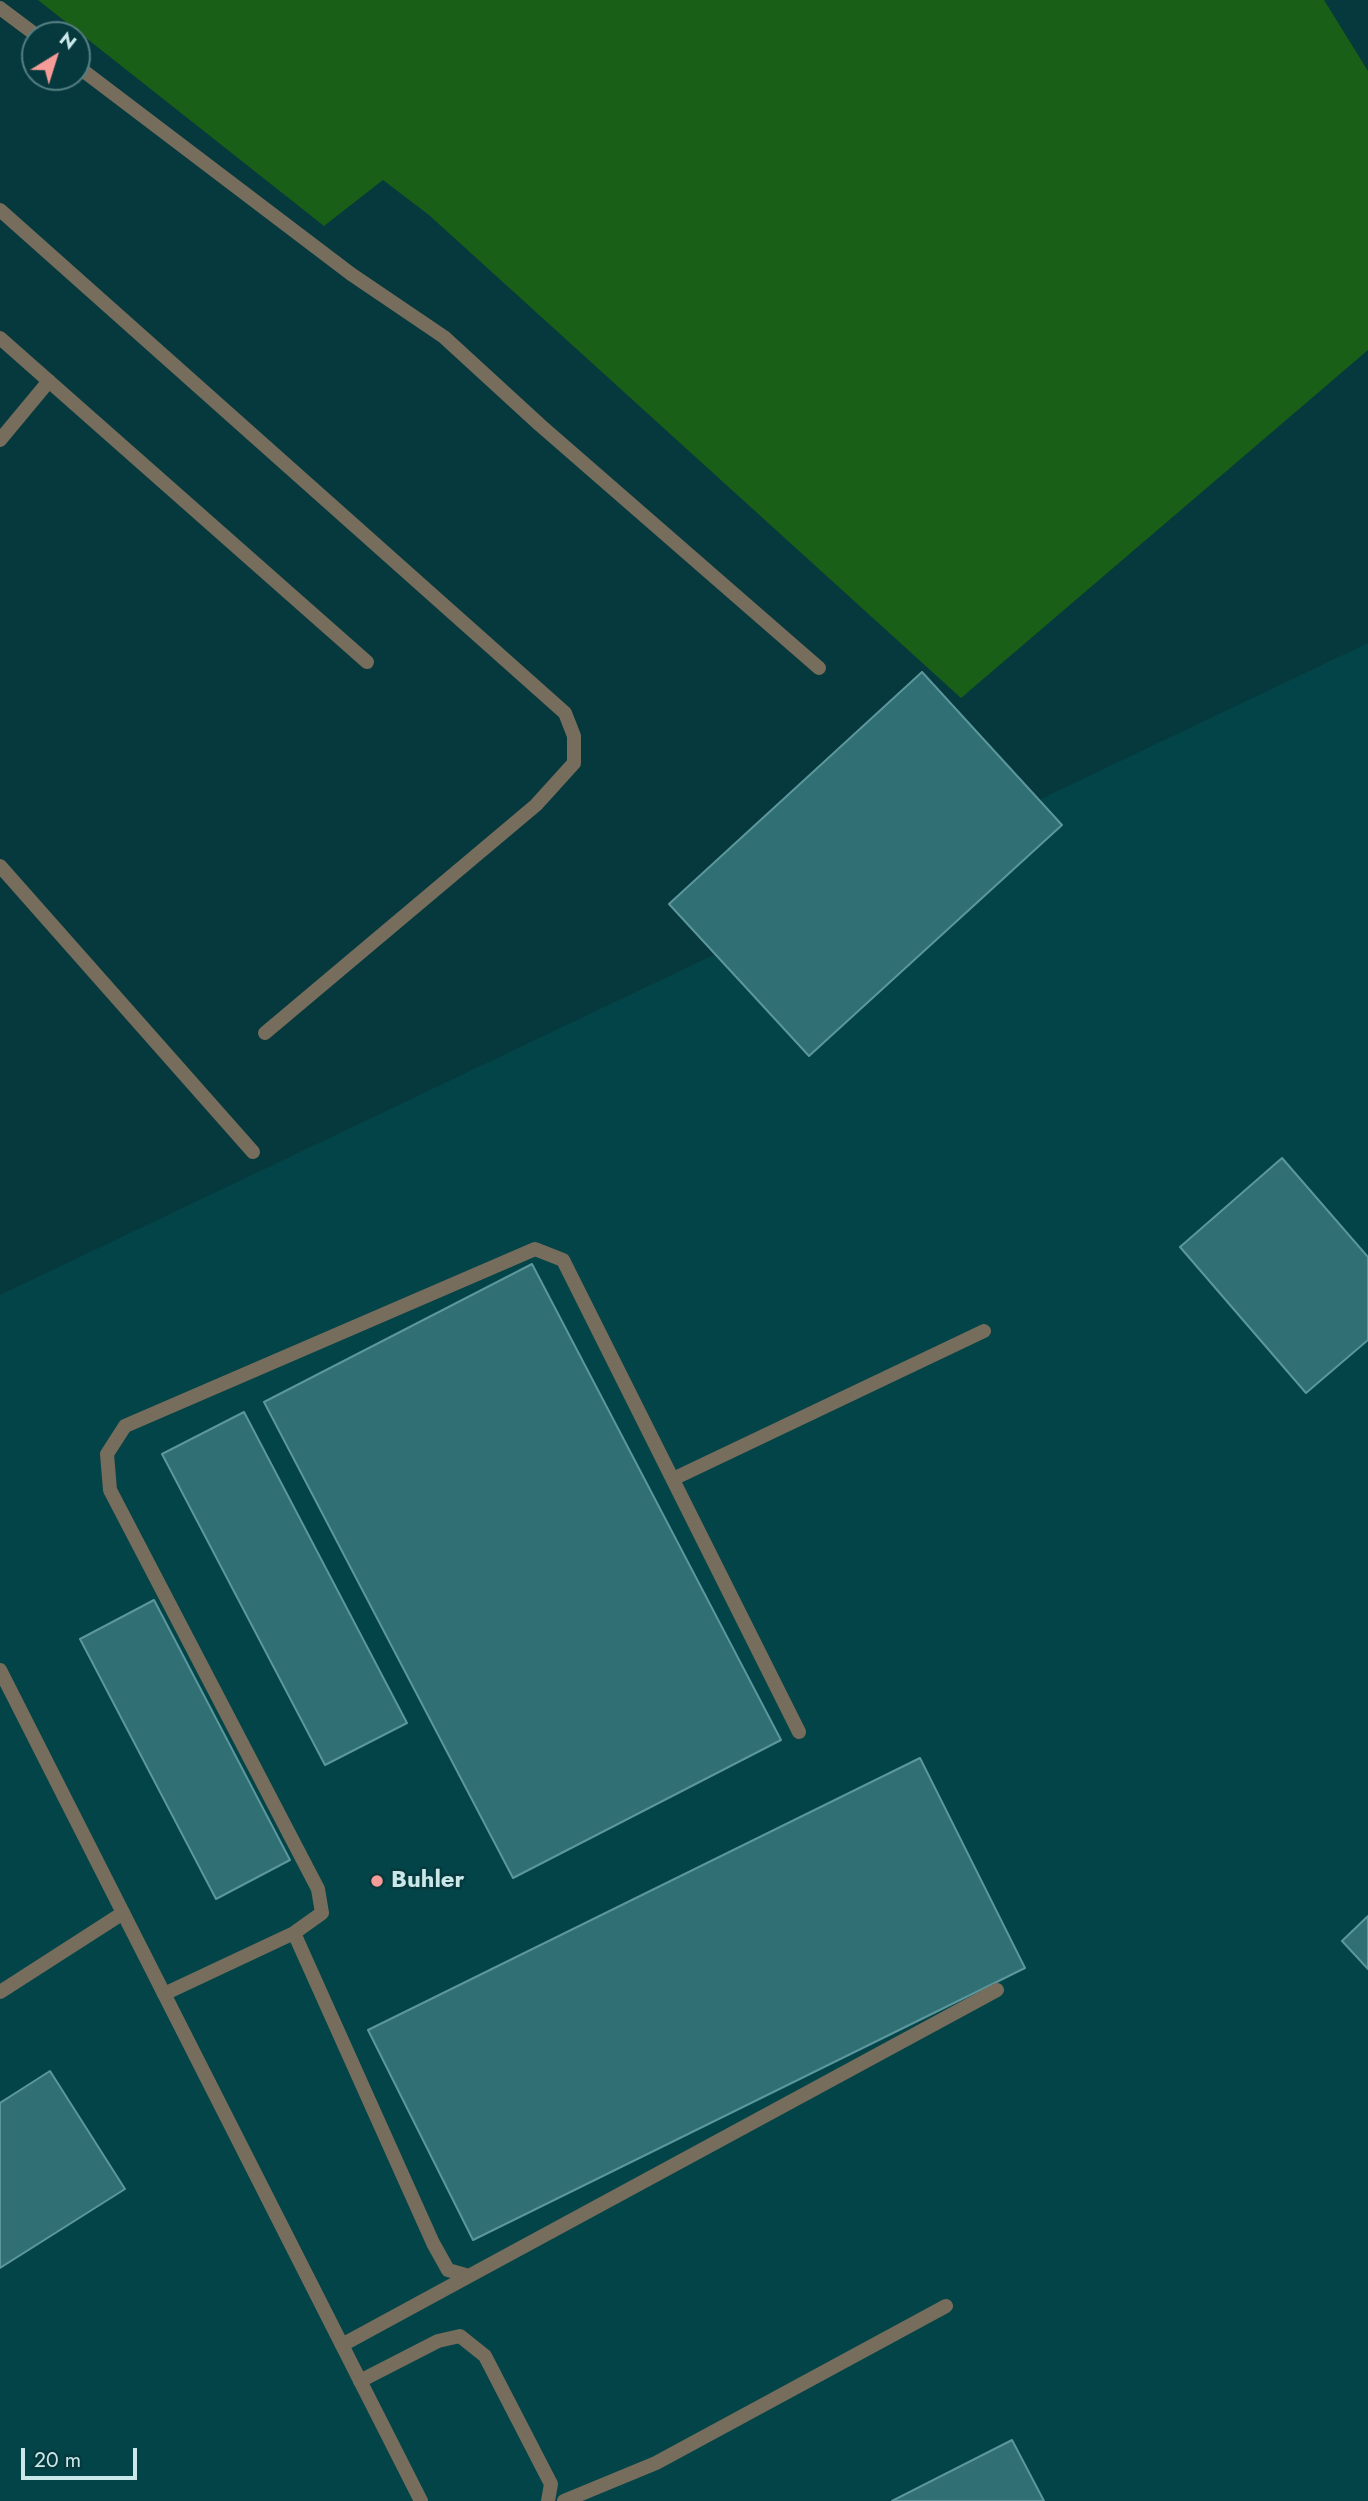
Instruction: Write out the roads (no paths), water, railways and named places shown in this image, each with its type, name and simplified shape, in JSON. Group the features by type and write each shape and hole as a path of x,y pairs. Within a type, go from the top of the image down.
{"street":[{"path":"0,8 21,24"},
{"path":"91,77 351,274 444,337 540,425 819,668"},
{"path":"0,209 565,713 574,736 574,763 536,805 265,1033"},
{"path":"0,338 367,662"},
{"path":"0,440 49,381"},
{"path":"0,866 253,1152"},
{"path":"164,1994 295,1933 322,1913 318,1889 110,1490 107,1454 125,1426 535,1249 563,1260 799,1732"},
{"path":"673,1479 984,1331"},
{"path":"0,1670 421,2501"},
{"path":"0,1992 123,1913"},
{"path":"295,1933 433,2243 448,2270 469,2277"},
{"path":"342,2345 997,1990"},
{"path":"564,2501 656,2463 946,2306"},
{"path":"360,2381 438,2341 460,2336 485,2356 551,2484 548,2501"}],"place":[{"name":"Buhler","path":"377,1881"}]}
